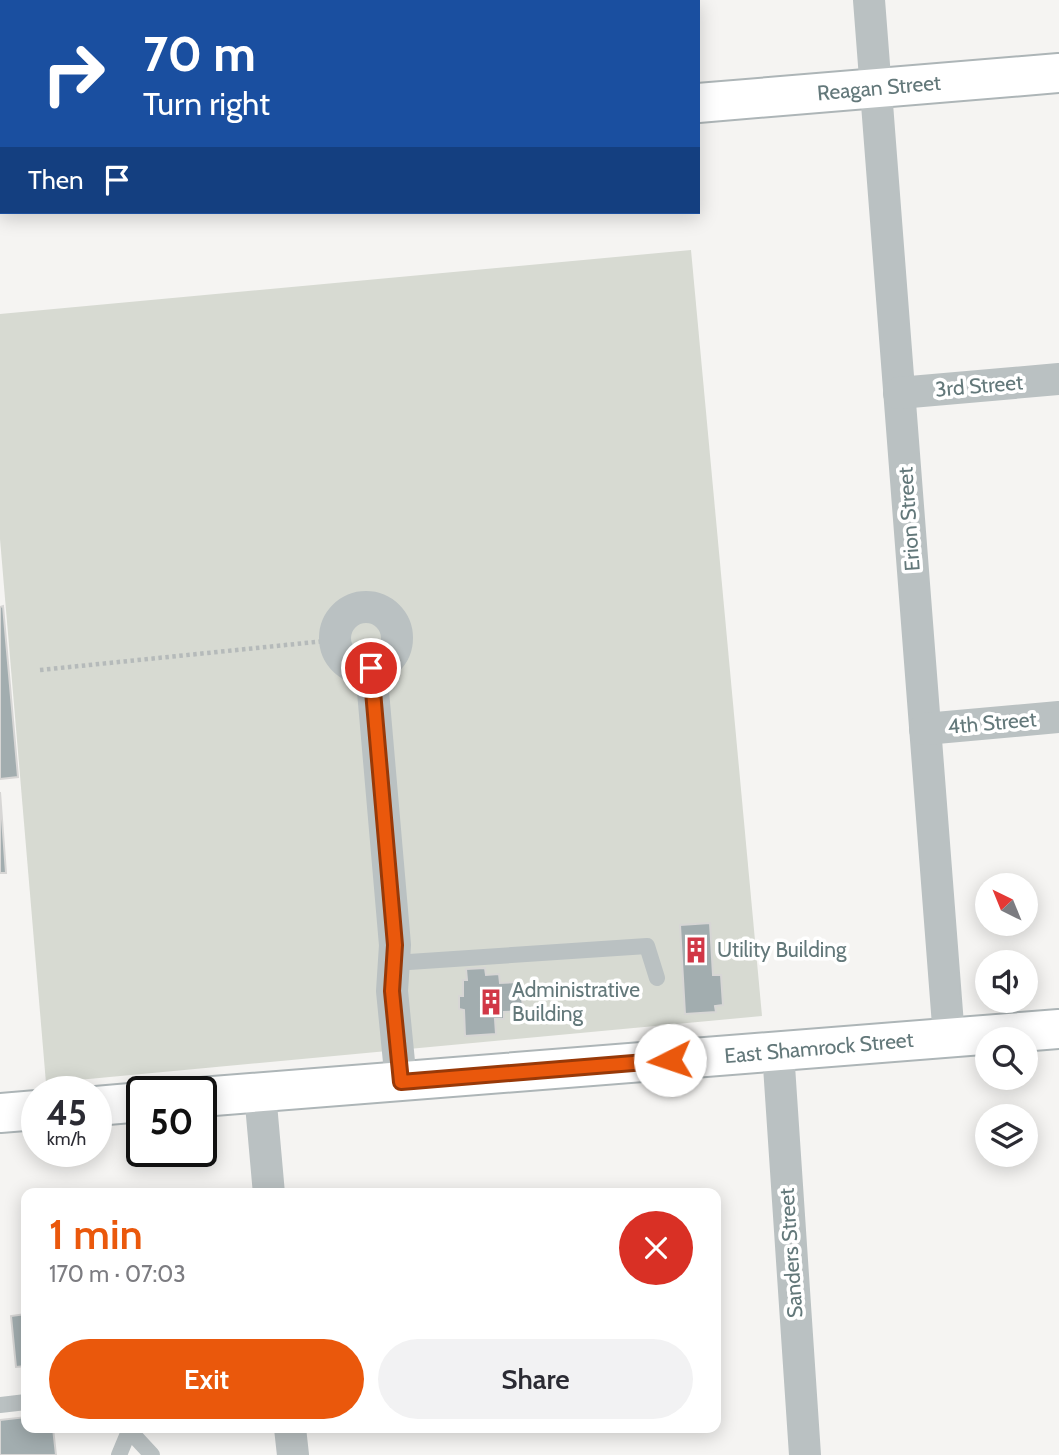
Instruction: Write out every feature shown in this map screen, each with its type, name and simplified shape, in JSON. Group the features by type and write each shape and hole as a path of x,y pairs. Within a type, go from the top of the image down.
{"main road":[{"name":"Reagan Street","path":"700,103 1059,73"},
{"name":"East Shamrock Street","path":"217,1096 1059,1029"},
{"path":"0,1113 21,1112"}],"street":[{"name":"Erion Street","path":"869,0 948,1038"},
{"name":"3rd Street","path":"899,393 1059,379"},
{"path":"368,606 386,614 396,631 394,650 389,659 371,668 351,665 342,659 335,640 336,629 348,612 368,606"},
{"path":"371,668 394,932 392,991 401,1082"},
{"name":"4th Street","path":"925,729 1059,717"},
{"name":"Sanders Street","path":"778,1051 805,1455"},
{"path":"260,1093 268,1188"},
{"path":"291,1433 293,1455"}],"lane":[{"path":"394,963 647,946 657,978"},
{"path":"0,1405 21,1403"},
{"path":"119,1455 127,1433"},
{"path":"132,1433 152,1455"}],"path":[{"path":"40,670 335,640"}],"shaded area":[{"path":"691,250 762,1016 112,1077 45,1076 0,539 0,314"}],"building":[{"path":"3,606 18,777 0,779 0,607"},
{"path":"0,792 6,873 0,873"},
{"name":"Utility Building","path":"710,923 713,975 721,975 723,1005 715,1006 716,1012 685,1014 680,925"},
{"name":"Administrative Building","path":"485,968 486,975 499,974 500,983 521,982 523,1011 504,1012 504,1019 495,1019 496,1034 465,1036 464,1010 459,1009 459,996 463,996 463,980 467,980 466,969"},
{"path":"21,1315 21,1366 16,1367 11,1316"},
{"path":"21,1418 21,1433 54,1433 56,1455 0,1455 0,1420"}],"place":[{"name":"Utility Building","path":"696,950"},
{"name":"Administrative Building","path":"491,1002"}],"route":[{"path":"371,668 395,945 392,991 401,1082 670,1060"}]}
